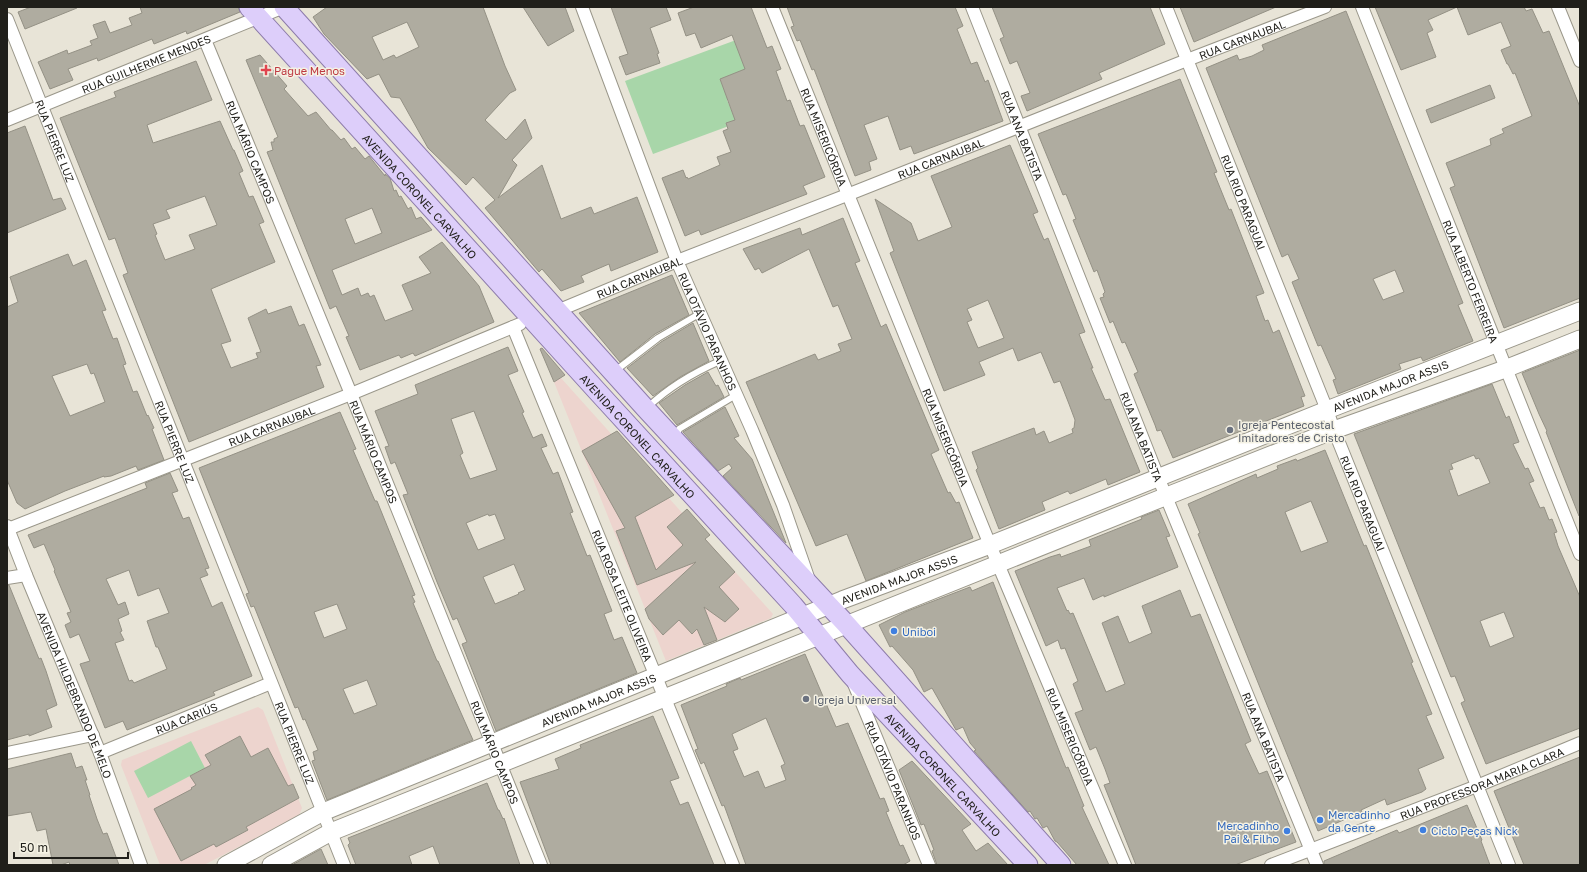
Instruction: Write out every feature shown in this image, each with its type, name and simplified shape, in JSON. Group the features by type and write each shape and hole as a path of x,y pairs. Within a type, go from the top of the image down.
{"main road":[{"name":"AVENIDA CORONEL CARVALHO","path":"284,7 613,373 846,624 1061,865"},
{"name":"AVENIDA CORONEL CARVALHO","path":"254,12 803,617 850,674 1028,865"}],"street":[{"name":"RUA GUILHERME MENDES","path":"7,120 205,40 254,12 284,7"},
{"name":"RUA OTÁVIO PARANHOS","path":"582,7 677,261 783,505 812,588"},
{"name":"RUA MISERICÓRDIA","path":"772,7 990,545 1125,865"},
{"name":"RUA ANA BATISTA","path":"972,7 1158,477 1317,865"},
{"name":"RUA RIO PARAGUAI","path":"1166,7 1509,865"},
{"name":"RUA CARNAUBAL","path":"557,311 677,261 1325,7"},
{"name":"RUA ALBERTO FERREIRA","path":"1362,7 1495,344 1580,554"},
{"path":"1558,7 1580,61"},
{"name":"RUA PIERRE LUZ","path":"7,19 344,865"},
{"name":"RUA MÁRIO CAMPOS","path":"205,40 351,394 541,865"},
{"name":"AVENIDA MAJOR ASSIS","path":"226,865 323,812 829,606 990,545 1158,477 1580,311"},
{"name":"RUA CARNAUBAL","path":"8,527 183,461 533,319"},
{"name":"RUA ROSA LEITE OLIVEIRA","path":"513,327 733,865"},
{"name":"AVENIDA MAJOR ASSIS","path":"271,865 330,832 846,624 1334,430 1505,369 1580,339"},
{"name":"AVENIDA HILDEBRANDO DE MELO","path":"8,527 26,575 93,735 141,865"},
{"path":"7,578 26,575"},
{"name":"RUA OTÁVIO PARANHOS","path":"850,674 929,865"},
{"name":"RUA CARIÚS","path":"100,753 271,683"},
{"path":"7,754 93,735"},
{"name":"RUA PROFESSORA MARIA CLARA","path":"1271,865 1477,786 1580,743"}],"lane":[{"path":"613,373 658,338 676,326 699,314"},
{"path":"646,409 656,399 679,384 720,361"},
{"path":"675,440 679,429 736,396"}],"shaded area":[{"path":"561,378 773,614 771,618 666,661 554,382"},
{"path":"258,707 263,710 302,808 299,815 204,865 160,865 121,765 122,760"}],"green space":[{"path":"736,40 745,60 750,90 727,100 737,123 653,154 625,81"},
{"path":"191,741 205,768 148,798 134,771"}],"building":[{"path":"31,7 77,8 25,29 18,12"},
{"path":"140,7 238,7 240,12 187,34 186,31 154,44 152,39 98,61 97,58 68,69 73,80 50,89 38,62 67,50 68,54 92,45 90,41 98,38 93,25 105,21 110,33 132,25 129,18 142,13"},
{"path":"327,7 483,7 505,66 516,90 510,93 485,120 506,140 525,119 532,138 512,160 517,165 498,198 542,165 561,219 591,207 594,214 637,197 658,252 611,271 609,264 581,276 584,282 561,291 542,269 539,272 485,208 495,200 473,177 466,185 428,148 400,98 391,97 379,74 367,79 324,34 313,17","holes":["407,22 419,47 396,58 394,55 383,60 372,37"]},
{"path":"523,7 565,7 574,31 548,46"},
{"path":"611,7 666,7 671,20 650,28 659,53 657,54 660,63 626,75 619,57 628,54"},
{"path":"694,7 751,7 767,48 772,46 781,69 776,71 787,101 790,100 800,126 804,125 825,177 803,186 807,194 701,235 699,230 685,236 662,178 683,170 686,178 687,177 688,179 720,165 717,157 731,152 723,131 728,129 726,123 735,120 720,79 745,69 732,35 701,48 695,33 686,36 678,13"},
{"path":"787,7 955,7 963,26 957,29 971,64 977,62 985,82 988,80 1003,121 914,154 911,146 900,150 888,116 864,125 877,159 869,162 871,170 855,176 814,69 812,70 800,40 797,41 791,27 794,26"},
{"path":"992,7 1150,7 1165,44 1099,73 1102,79 1027,111 1021,96 1030,93 1017,61 1010,64 1000,39 1004,37"},
{"path":"1180,7 1276,7 1194,42"},
{"path":"1375,7 1457,7 1428,20 1433,30 1427,33 1436,57 1401,70"},
{"path":"1457,7 1524,7 1526,11 1532,9 1543,33 1549,31 1580,107 1580,298 1504,328 1450,188 1455,186 1446,163 1491,145 1490,139 1504,133 1502,129 1532,116 1515,73 1513,74 1501,50 1511,46 1501,22 1468,35"},
{"path":"1346,11 1463,303 1458,305 1473,341 1423,361 1421,357 1399,364 1401,369 1338,394 1333,380 1336,379 1321,345 1318,346 1292,282 1299,279 1288,254 1282,257 1206,68 1237,55 1239,60 1252,56 1264,50 1262,45","holes":["1395,270 1404,292 1383,300 1373,279"]},
{"path":"260,55 287,86 284,89 308,116 316,112 341,140 344,138 352,149 355,147 365,159 369,156 385,176 385,174 390,178 394,191 396,190 399,197 401,196 408,209 411,207 416,219 421,217 432,230 332,270 342,295 358,288 361,296 368,293 370,297 374,295 385,321 413,310 402,285 431,273 419,257 442,242 479,286 494,322 415,356 413,353 401,358 399,355 360,370 346,337 349,336 336,306 330,309 267,152 273,150 271,142 274,142 274,139 278,137 246,60","holes":["372,208 382,233 355,244 345,219"]},
{"path":"196,61 212,100 147,125 153,143 220,121 243,171 239,173 249,197 253,196 264,222 259,224 275,262 211,289 231,341 221,344 231,368 258,358 256,353 261,352 248,318 266,309 268,314 291,306 299,326 304,324 321,365 316,366 324,387 189,442 123,275 128,273 115,238 109,240 60,118 116,97 114,92","holes":["205,196 217,225 189,235 195,249 165,260 155,235 157,234 153,224 170,218 166,210"]},
{"path":"1180,79 1217,172 1214,173 1229,210 1231,209 1264,293 1256,296 1265,321 1268,320 1273,333 1279,330 1305,396 1301,397 1304,406 1173,458 1161,430 1157,431 1134,374 1138,372 1125,342 1122,343 1113,321 1110,323 1100,298 1104,297 1103,294 1105,292 1097,270 1094,272 1073,220 1076,219 1066,194 1063,195 1038,134"},
{"path":"1490,85 1495,98 1431,123 1426,110"},
{"path":"25,126 53,200 61,198 66,209 7,233 7,133"},
{"path":"1010,145 1038,212 1033,214 1044,240 1048,238 1085,332 1079,334 1093,368 1091,368 1105,400 1110,399 1140,472 1108,485 1106,479 1070,494 1068,491 1042,502 1045,510 999,529 976,470 978,468 972,452 1034,428 1036,435 1044,431 1049,443 1073,433 1072,429 1074,428 1075,420 1060,381 1054,383 1041,352 1018,361 1013,348 979,362 985,375 944,391 890,253 894,251 875,199 911,223 918,241 952,227 931,176","holes":["988,300 1004,338 978,348 967,322 972,320 967,309"]},
{"path":"843,218 860,261 855,263 881,327 886,324 939,450 931,454 948,493 950,492 956,503 959,502 973,538 866,581 847,534 816,546 746,382 815,354 818,360 841,351 838,344 852,339 838,305 833,307 809,249 762,273 759,268 755,270 743,249 800,228 802,235"},
{"path":"68,254 73,266 86,260 106,310 102,311 113,339 117,338 126,364 123,365 133,392 137,391 147,416 148,415 154,428 152,429 164,460 138,470 136,466 111,476 104,476 25,509 17,503 7,480 7,307 18,302 10,277","holes":["87,364 91,374 94,373 105,402 70,416 52,376"]},
{"path":"672,275 689,315 655,334 620,362 579,313"},
{"path":"693,323 709,361 680,377 653,396 627,368 661,342"},
{"path":"508,347 518,371 508,375 524,412 522,413 533,438 542,434 547,446 541,448 553,474 558,472 573,512 570,513 587,556 590,555 612,611 604,614 614,640 622,637 637,673 496,731 462,644 467,642 457,618 453,620 437,582 403,495 408,494 395,462 391,464 385,447 389,446 375,411 418,394 415,385","holes":["474,411 497,470 470,479 460,455 463,453 451,419","488,514 489,516 495,514 505,539 478,550 466,523","514,564 525,590 495,604 483,577"]},
{"path":"542,348 565,375 554,382 540,349"},
{"path":"1580,350 1579,516 1546,432 1547,431 1522,373"},
{"path":"708,372 716,386 718,385 724,397 677,425 659,403 685,385"},
{"path":"1492,384 1506,418 1509,416 1519,442 1513,444 1525,469 1528,468 1534,481 1529,483 1540,508 1544,507 1549,520 1552,519 1557,532 1554,533 1558,546 1580,597 1580,728 1486,764 1461,703 1465,701 1455,676 1451,677 1354,434","holes":["1474,455 1476,459 1479,458 1490,483 1458,496 1449,470 1453,469 1451,464","1504,612 1514,637 1490,647 1480,621"]},
{"path":"725,407 739,436 734,438 752,459 786,543 723,476 732,468 729,464 718,471 683,432"},
{"path":"340,412 356,449 353,450 375,501 377,501 415,595 412,596 415,602 413,603 437,661 473,740 327,800 312,761 315,760 313,752 318,750 305,719 303,720 298,707 295,708 254,606 251,607 246,594 249,593 199,468","holes":["337,604 347,629 324,638 314,612","367,680 377,705 354,714 343,689"]},
{"path":"617,431 674,495 635,517 656,570 683,545 667,527 687,509 710,535 705,539 735,572 719,587 739,609 725,622 704,607 717,640 704,645 697,629 692,634 679,620 663,635 649,619 645,609 696,562 637,585 616,531 625,528 582,451"},
{"path":"1325,450 1364,546 1366,545 1413,662 1411,663 1432,714 1426,716 1444,758 1418,769 1426,789 1422,792 1387,805 1385,799 1361,810 1362,812 1318,831 1198,534 1200,533 1188,504 1256,474 1257,478 1278,469 1277,466 1296,459 1297,461","holes":["1311,501 1328,542 1301,552 1285,512"]},
{"path":"170,473 178,491 172,493 183,519 189,517 209,568 205,569 208,575 200,578 212,607 222,602 252,676 213,692 215,695 127,730 123,721 105,728 80,664 90,661 79,634 70,638 65,625 71,622 67,613 71,612 54,571 55,570 44,544 34,548 28,535 147,488 145,483","holes":["129,570 138,596 159,588 169,613 147,621 156,647 158,647 167,669 134,683 132,680 129,681 115,643 124,640 120,632 122,631 118,619 129,614 125,602 118,605 106,579"]},
{"path":"1159,510 1170,536 1166,537 1178,567 1093,600 1084,578 1057,588 1067,611 1068,610 1070,614 1073,613 1106,692 1125,684 1102,623 1118,616 1129,643 1152,633 1142,606 1180,590 1191,617 1200,614 1251,741 1245,744 1259,774 1267,771 1296,842 1235,865 1136,865 1104,785 1110,783 1105,769 1096,747 1090,750 1075,713 1083,710 1073,684 1078,681 1065,648 1061,649 1058,640 1046,646 1015,571 1050,557 1060,554 1061,557 1091,546 1089,540 1142,519 1141,517"},
{"path":"993,582 1066,768 1068,767 1084,806 1082,807 1109,865 1077,865 1055,841 1047,826 1043,828 1037,818 1035,819 1030,811 1028,812 974,751 976,750 970,743 963,727 956,730 932,688 924,692 913,670 892,646 890,647 879,625 905,612 970,587 972,591"},
{"path":"7,585 9,585 39,659 41,658 57,705 46,710 52,727 29,736 29,734 7,740"},
{"path":"805,654 836,727 848,723 880,799 884,798 889,811 886,812 900,846 903,845 910,861 903,865 746,865 724,805 722,806 704,762 701,764 695,750 698,749 681,705 727,686 726,684 740,678 741,680","holes":["766,718 785,764 781,766 786,780 765,788 758,771 744,777 733,751 738,749 732,734"]},
{"path":"653,716 679,778 670,781 680,805 688,802 714,865 551,865 520,782 559,769 555,759 581,748 580,745"},
{"path":"240,736 251,757 268,748 288,786 293,784 299,798 246,827 248,830 216,847 214,844 181,861 154,809 192,789 191,788 196,785 190,776 211,765 205,755"},
{"path":"71,753 76,768 82,766 97,819 103,834 107,833 119,865 70,865 69,862 61,865 53,865 46,829 37,831 31,812 7,816 7,769"},
{"path":"1580,757 1580,865 1524,865 1494,791"},
{"path":"912,761 971,824 962,830 976,851 988,843 1008,865 937,865 932,851 934,850 924,824 921,825 899,770"},
{"path":"487,783 498,810 503,819 504,818 520,865 440,865 433,846 409,856 412,865 356,865 348,845 350,843 348,838"},
{"path":"1467,805 1482,840 1481,841 1490,865 1324,865 1324,861 1397,830 1399,833"},
{"path":"321,849 328,865 292,865 319,850"}],"place":[{"name":"Pague Menos","path":"266,70"},
{"name":"Igreja Pentecostal Imitadores de Cristo","path":"1230,430"},
{"name":"Uniboi","path":"894,631"},
{"name":"Igreja Universal","path":"806,699"},
{"name":"Mercadinho da Gente","path":"1320,820"},
{"name":"Ciclo Peças Nick","path":"1423,830"},
{"name":"Mercadinho Pai & Filho","path":"1287,831"}]}
